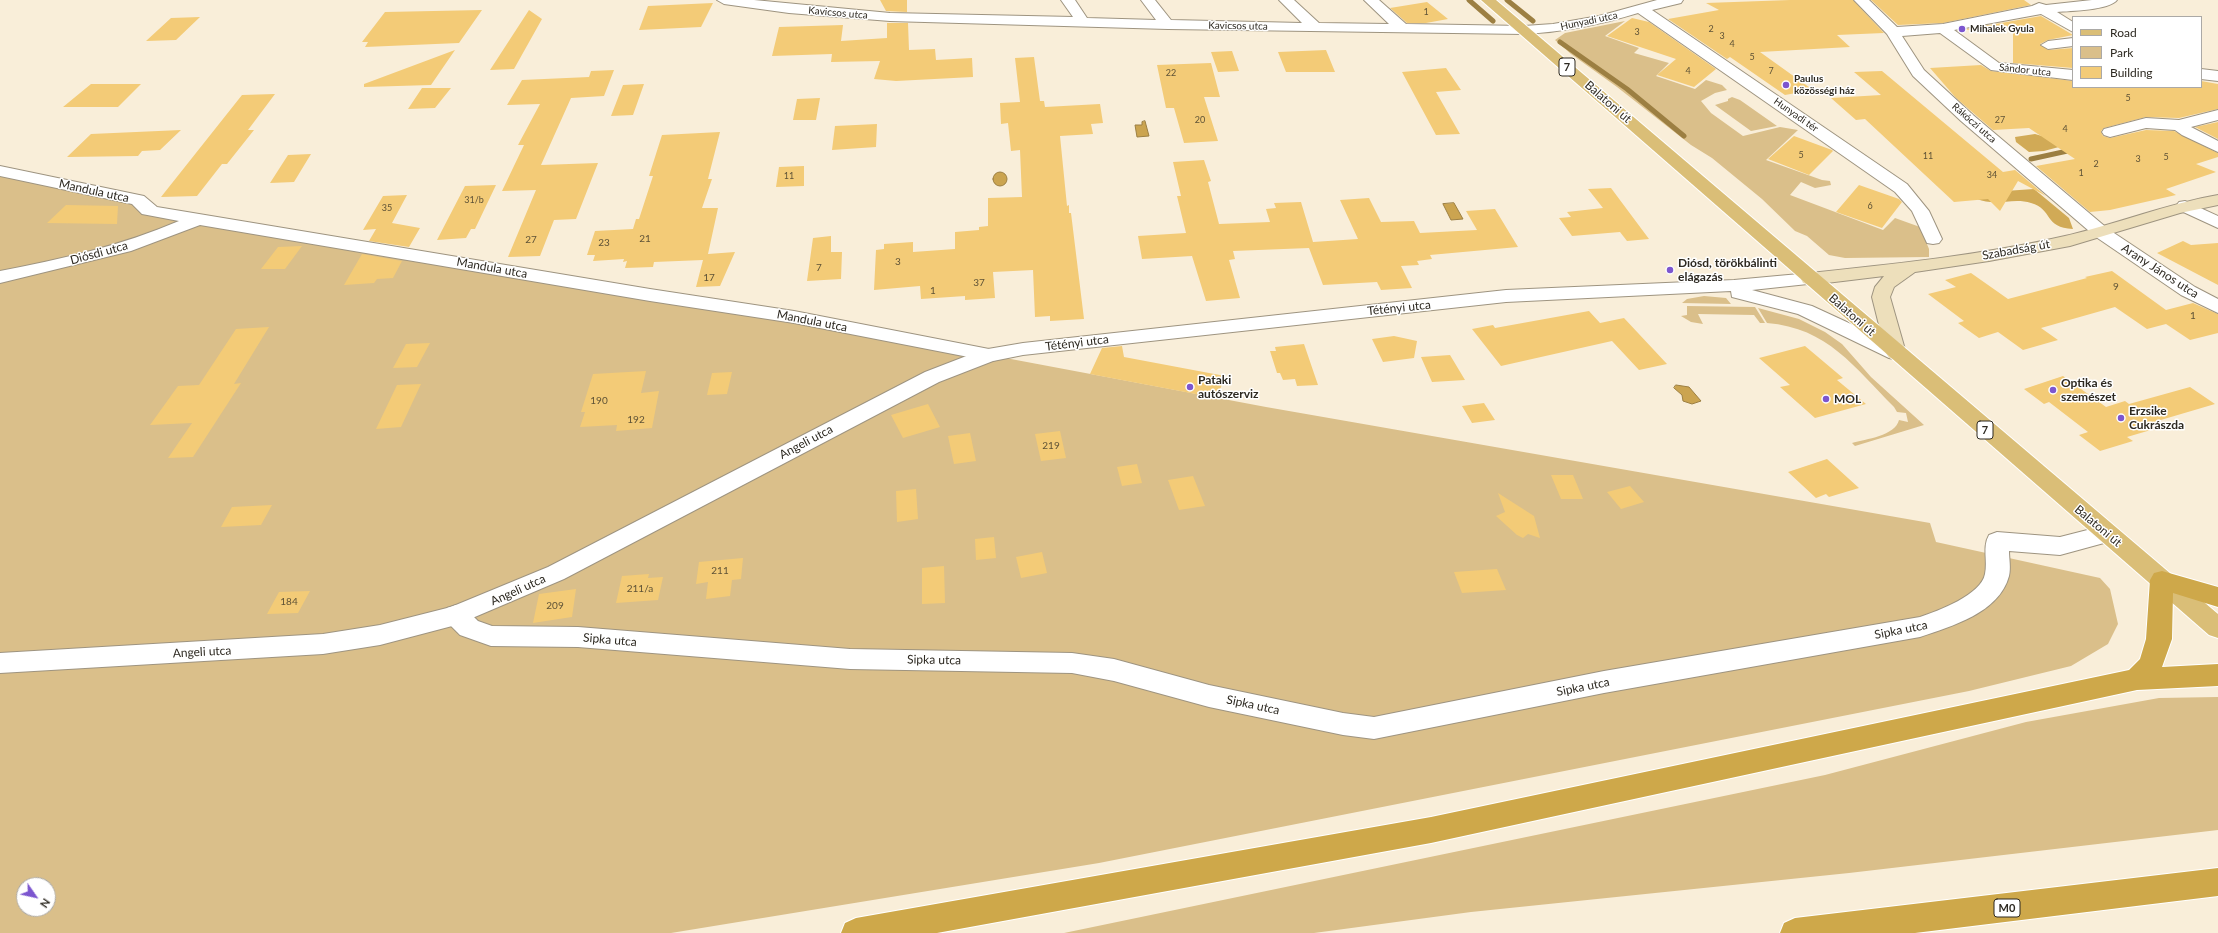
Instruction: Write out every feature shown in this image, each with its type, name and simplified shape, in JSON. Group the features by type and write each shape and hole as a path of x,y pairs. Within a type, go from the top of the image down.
{"highway":[{"path":"2137,679 2151,664 2159,639 2162,580 2218,597"},
{"path":"856,933 1431,830 2137,679 2218,675"},
{"name":"M0","path":"1795,933 2218,882"}],"main road":[{"name":"Balatoni út","path":"1488,0 1896,353 2218,628"},
{"name":"Szabadság út","path":"1810,279 1909,268 2048,245 2102,233 2137,219 2185,206 2218,200"},
{"path":"1896,353 1881,297 1883,289 1889,280 1909,268"}],"street":[{"name":"Kavicsos utca","path":"724,0 832,13 953,19 1168,25 1524,30"},
{"path":"826,0 832,13"},
{"path":"1068,0 1083,22"},
{"path":"1148,0 1168,25"},
{"path":"1286,0 1314,26"},
{"path":"1371,0 1402,28"},
{"name":"Hunyadi tér","path":"1612,0 1634,10 1901,188 1919,206 1928,223 1933,239"},
{"name":"Hunyadi utca","path":"1524,30 1553,28 1601,20 1676,0"},
{"name":"Rákóczi utca","path":"1861,0 1893,32 1918,73 1967,118 2102,233"},
{"path":"2028,0 2041,10 2072,27"},
{"path":"1893,32 1943,28 2020,12 2103,4 2110,0"},
{"path":"946,6 953,19"},
{"name":"Sándor utca","path":"1943,28 1996,67 2072,75"},
{"path":"2048,46 2072,42"},
{"path":"2202,74 2218,76"},
{"path":"2110,132 2146,123 2179,125 2218,115"},
{"path":"2179,125 2188,132 2218,147"},
{"name":"Mandula utca","path":"0,170 131,199 143,203 148,210 196,220 269,230 650,295 794,317 989,355"},
{"path":"2185,206 2218,223"},
{"name":"Diósdi utca","path":"0,277 106,252 148,239 196,220"},
{"name":"Arany János utca","path":"2102,233 2188,291 2218,307"},
{"name":"Tétényi utca","path":"989,355 1023,349 1101,340 1506,296 1551,292 1762,285 1810,279"},
{"path":"1707,287 1792,306 1896,353"},
{"name":"Angeli utca","path":"0,663 323,644 380,635 456,615 556,573 932,377 989,355"},
{"name":"Sipka utca","path":"456,615 469,628 491,636 578,637 850,659 1072,663 1114,670 1209,696 1343,724 1374,728 1604,682 1920,627 1961,612 1989,590 1996,576 1997,541 2060,546 2107,534"}],"green space":[{"path":"1625,21 1605,36 1639,48 1634,53 1669,63 1656,76 1695,89 1706,80 1722,85 1727,90 1715,93 1701,101 1711,113 1743,136 1780,127 1798,130 1766,160 1822,180 1830,181 1831,185 1815,188 1801,182 1790,195 1883,230 1895,218 1920,227 1929,249 1929,257 1845,258 1829,255 1807,236 1795,231 1762,199 1712,158 1691,145 1617,87 1571,54 1555,40 1565,33"},
{"path":"1732,97 1740,100 1777,126 1751,131 1715,105 1728,101 1728,99"},
{"path":"0,171 96,190 148,210 963,350 1266,407 1930,523 1936,542 2100,578 2110,589 2118,624 2108,644 2071,666 1969,691 1099,863 671,933 0,933"},
{"path":"1704,296 1726,298 1731,304 1682,303 1687,299"},
{"path":"1687,306 1755,307 1765,323 1760,323 1754,315 1698,314 1703,324 1691,322 1681,316 1687,315"},
{"path":"1758,308 1799,319 1825,332 1842,344 1871,377 1924,425 1855,446 1852,443 1879,436 1892,430 1899,420 1908,422 1906,413 1897,412 1894,407 1852,364 1823,341 1788,326 1767,323"},
{"path":"2218,697 2218,830 1849,873 1471,912 1314,933 1064,933 1825,775 2026,722 2159,698"}],"shaded area":[{"path":"1145,121 1149,136 1137,137 1135,125 1142,125 1142,122"},
{"path":"2035,134 2070,144 2044,151 2029,152 2016,142 2015,137"},
{"path":"997,172 1003,172 1007,176 1007,182 1003,186 997,186 993,182 993,176"},
{"path":"2034,189 2069,218 2073,229 2064,228 2057,225 2043,209 2031,203 2024,201 1984,201 1977,199 1976,193"},
{"path":"1454,203 1463,219 1451,220 1443,204"},
{"path":"1676,385 1689,387 1701,401 1692,404 1683,401 1682,395 1674,388"}],"building":[{"path":"880,0 907,0 907,12 886,11"},
{"path":"1790,0 1853,0 1884,33 1837,35 1850,47 1760,52 1813,90 1785,95 1730,57 1727,59 1668,19 1719,10 1706,3"},
{"path":"1871,0 2024,0 2031,5 1943,23 1898,25"},
{"path":"1427,2 1448,19 1426,23 1407,23 1390,8"},
{"path":"713,3 701,27 639,30 648,6"},
{"path":"482,10 459,43 365,47 368,42 362,42 385,12"},
{"path":"529,10 542,19 514,69 490,70"},
{"path":"2041,16 2072,34 2048,40 2040,44 2048,50 2072,48 2072,68 2013,63 2013,28 1961,30"},
{"path":"200,17 176,40 146,41 171,18"},
{"path":"1632,18 1649,22 1716,69 1694,87 1657,75 1676,59 1607,36"},
{"path":"887,23 908,23 909,50 935,49 936,60 972,58 973,77 896,81 874,79 880,61 831,62 832,54 772,56 779,27 843,25 841,41 887,38"},
{"path":"455,50 431,85 364,87 364,84"},
{"path":"1326,50 1335,72 1286,72 1278,52"},
{"path":"1232,51 1239,71 1218,72 1211,52"},
{"path":"1034,57 1040,101 1044,101 1045,107 1100,104 1103,123 1091,124 1093,134 1060,136 1067,206 1069,205 1069,213 1071,213 1084,319 1050,321 1050,316 1035,317 1033,270 993,272 995,298 965,300 965,296 921,299 920,286 874,290 876,250 884,249 884,244 913,242 913,252 955,249 955,232 979,230 979,227 988,226 988,198 1022,197 1020,150 1011,151 1008,123 1001,124 1000,103 1020,102 1015,58"},
{"path":"1211,63 1220,97 1204,97 1218,141 1184,143 1174,108 1166,108 1157,65"},
{"path":"1981,65 1991,71 2072,81 2072,88 2202,88 2202,81 2218,84 2218,109 2179,118 2146,117 2104,128 2101,131 2103,136 2110,138 2146,130 2174,131 2218,153 2218,157 2196,164 2216,172 2166,189 2176,195 2110,210 2090,212 2036,166 2075,159 2029,128 1993,130 1956,98 1930,68"},
{"path":"1446,68 1461,90 1436,92 1460,134 1436,135 1402,72"},
{"path":"614,70 604,96 571,98 541,165 598,163 576,219 554,220 540,256 508,257 536,190 502,191 524,145 518,145 540,104 507,105 522,80 589,77 591,71"},
{"path":"1882,71 2003,172 2015,170 2046,196 2018,181 2000,211 1988,199 1954,202 1865,119 1856,120 1831,98 1881,95 1854,72"},
{"path":"91,84 141,84 118,107 63,107"},
{"path":"644,84 633,115 611,116 623,85"},
{"path":"422,88 451,88 435,108 408,109"},
{"path":"275,94 248,130 254,130 227,164 222,164 197,196 161,197 242,95"},
{"path":"820,98 816,120 793,120 797,99"},
{"path":"2218,122 2218,139 2195,127"},
{"path":"877,124 876,147 832,150 835,126"},
{"path":"181,130 160,150 142,151 138,156 67,157 91,134"},
{"path":"720,132 708,179 712,179 702,208 718,208 708,254 735,252 720,286 696,287 703,260 654,262 653,267 625,268 627,261 623,262 624,259 593,261 595,255 587,255 595,231 633,229 636,219 639,219 653,176 649,176 662,135"},
{"path":"1794,136 1833,151 1809,175 1768,159"},
{"path":"311,154 294,182 270,183 288,155"},
{"path":"1204,160 1211,181 1208,182 1219,224 1270,222 1266,209 1276,208 1274,203 1301,202 1313,242 1358,239 1340,200 1369,198 1381,222 1414,221 1420,233 1477,230 1466,211 1495,209 1518,247 1430,255 1432,259 1417,261 1419,265 1401,266 1412,288 1381,290 1377,282 1323,285 1309,248 1233,251 1235,259 1229,260 1240,298 1206,301 1192,256 1142,259 1138,236 1186,233 1177,196 1181,196 1173,162"},
{"path":"804,166 804,186 776,187 779,167"},
{"path":"496,185 475,229 471,229 466,238 437,240 465,186"},
{"path":"1859,185 1899,199 1902,202 1882,228 1836,212"},
{"path":"1611,188 1649,239 1627,241 1620,232 1572,236 1559,218 1571,217 1567,212 1603,208 1588,189"},
{"path":"407,195 392,223 420,228 409,247 369,241 376,229 363,230 383,196"},
{"path":"66,205 118,206 117,224 47,223"},
{"path":"831,236 831,252 842,252 841,279 807,281 813,238"},
{"path":"2183,241 2191,245 2218,243 2218,285 2157,253"},
{"path":"302,246 285,269 261,269 278,247"},
{"path":"362,254 402,261 393,278 377,279 374,283 344,285"},
{"path":"2112,271 2166,310 2193,303 2218,314 2218,333 2190,340 2166,324 2147,329 2115,307 2041,328 2058,340 2023,350 1998,332 1979,338 1958,323 1964,321 1928,294 1956,287 1945,280 1971,273 2008,299 2087,278 2085,277"},
{"path":"1589,311 1600,323 1624,318 1667,364 1639,370 1612,341 1501,366 1472,329 1493,325 1495,328"},
{"path":"269,327 234,384 241,383 193,457 168,458 192,423 150,425 178,386 199,385 236,329"},
{"path":"1394,336 1417,341 1414,358 1383,362 1372,339"},
{"path":"430,343 417,367 393,368 406,344"},
{"path":"1304,344 1318,385 1297,386 1295,379 1283,380 1280,373 1277,373 1270,351 1276,351 1275,347"},
{"name":"Pataki autószerviz","path":"1122,346 1124,357 1225,376 1217,398 1090,374 1102,348"},
{"path":"1805,346 1843,378 1837,380 1866,404 1815,418 1780,387 1790,385 1759,358"},
{"path":"1450,355 1465,380 1432,382 1421,357"},
{"path":"646,371 641,393 659,391 652,428 616,431 617,425 580,427 585,412 581,412 593,374"},
{"path":"732,372 727,394 707,395 712,373"},
{"name":"Erzsike Cukrászda","path":"2063,376 2106,407 2125,401 2129,404 2190,387 2215,404 2154,422 2161,427 2127,437 2133,441 2100,451 2079,435 2088,432 2049,402 2044,404 2024,389"},
{"path":"421,384 401,427 376,429 397,385"},
{"path":"1484,403 1495,420 1472,423 1462,406"},
{"path":"928,404 940,427 903,438 891,415"},
{"path":"1060,431 1066,458 1041,461 1035,434"},
{"path":"970,433 976,461 954,464 948,436"},
{"path":"1827,459 1859,488 1829,497 1826,494 1816,498 1788,472"},
{"path":"1137,464 1142,483 1122,486 1117,467"},
{"path":"1551,475 1573,475 1583,499 1561,499"},
{"path":"1193,476 1205,506 1179,510 1168,480"},
{"path":"1630,486 1644,502 1621,509 1607,492"},
{"path":"916,489 918,519 897,522 896,491"},
{"path":"1498,493 1534,516 1540,538 1528,534 1523,538 1517,535 1496,516 1505,512"},
{"path":"272,505 261,525 221,527 232,507"},
{"path":"994,537 996,558 976,560 975,539"},
{"path":"1042,552 1047,573 1021,578 1016,557"},
{"path":"743,558 741,579 732,580 730,596 706,599 708,582 696,584 699,562"},
{"path":"944,566 945,603 922,604 922,568"},
{"path":"1497,569 1506,590 1462,593 1454,572"},
{"path":"649,574 648,578 663,577 658,600 616,603 622,576"},
{"path":"576,589 572,617 533,623 539,594"},
{"path":"310,591 298,613 267,614 279,592"}],"waterway":[{"path":"1469,0 1493,21"},
{"path":"1507,0 1533,21"},
{"path":"1560,42 1627,89 1684,136"},
{"path":"2031,159 2072,150"}],"place":[{"name":"Mihalek Gyula","path":"1962,29"},
{"name":"Paulus közösségi ház","path":"1786,85"},
{"name":"Diósd, törökbálinti elágazás","path":"1670,270"},
{"name":"Pataki autószerviz","path":"1190,387"},
{"name":"Optika és szemészet","path":"2053,390"},
{"name":"MOL","path":"1826,399"},
{"name":"Erzsike Cukrászda","path":"2121,418"}]}
